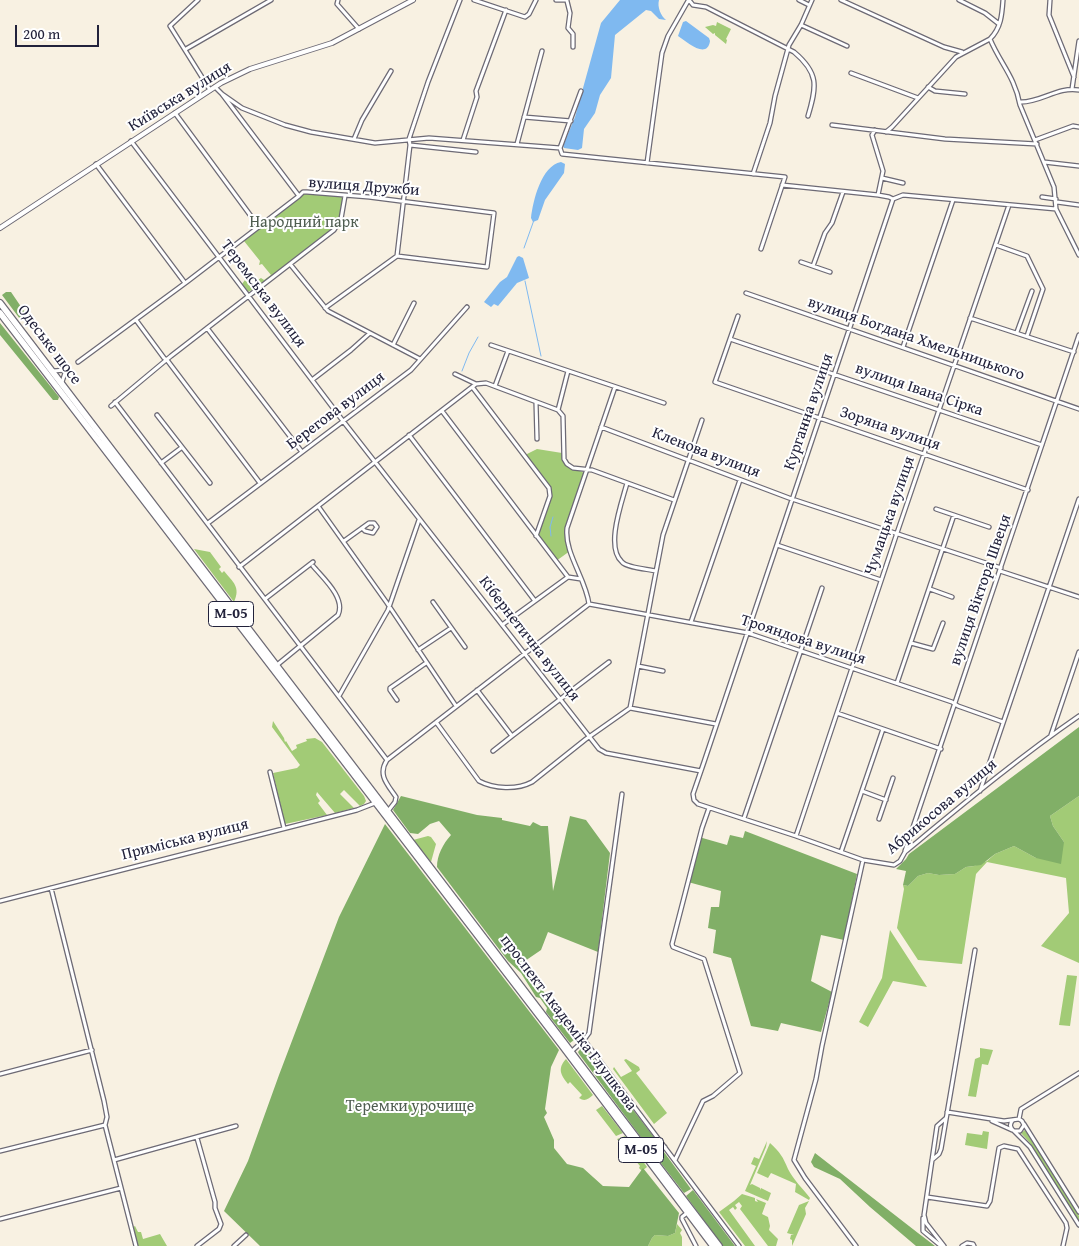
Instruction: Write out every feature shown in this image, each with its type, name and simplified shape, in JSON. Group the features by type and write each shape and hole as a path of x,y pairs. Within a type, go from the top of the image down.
{"highway":[{"name":"Одеське шосе","path":"0,303 62,384 74,405"},
{"name":"Одеське шосе","path":"0,313 74,405"},
{"name":"М-05","path":"74,405 388,810 391,819"},
{"name":"М-05","path":"74,405 375,803 391,819"},
{"name":"проспект Академіка Глушкова","path":"391,819 572,1051 720,1246"},
{"name":"проспект Академіка Глушкова","path":"391,819 713,1246"}],"street":[{"path":"198,0 170,26 210,90"},
{"path":"186,49 272,0"},
{"path":"338,0 338,4 359,29"},
{"name":"Київська вулиця","path":"0,228 215,87 250,69 320,48 413,0"},
{"path":"325,308 397,256 410,139 428,82 460,0"},
{"path":"474,0 526,17 536,0"},
{"path":"556,0 567,1 570,14 568,28 572,34 573,47"},
{"path":"647,163 662,53 668,36 689,0 694,5 706,8 799,56 814,74 814,97 808,116"},
{"path":"799,0 809,5"},
{"path":"753,174 770,123 775,96 789,45 801,25 812,0"},
{"path":"841,0 944,47 962,53"},
{"path":"959,0 986,13 999,24"},
{"path":"886,132 892,128 928,87 962,53 990,39 1002,16 1003,0"},
{"path":"1050,0 1050,15 1074,77"},
{"path":"463,140 477,97 476,91 506,10"},
{"path":"801,25 847,46"},
{"path":"990,39 1012,78 1054,187 1056,209 1079,255"},
{"path":"1072,89 1079,41"},
{"path":"517,144 542,50"},
{"path":"354,139 362,120 391,71"},
{"path":"851,73 918,98"},
{"path":"215,87 242,108 285,125 311,132 384,143 429,138 560,148"},
{"path":"928,87 935,91 965,94"},
{"path":"1020,102 1027,102 1065,89 1079,90"},
{"path":"582,91 560,148 562,154 785,176 761,249"},
{"name":"вулиця Дружби","path":"222,94 299,196 303,192 307,192 494,213 487,267 397,256"},
{"path":"175,113 259,227"},
{"path":"524,117 571,120"},
{"path":"832,125 946,139 1036,144"},
{"path":"1035,140 1073,126 1079,127"},
{"path":"875,130 872,135 883,171 878,195"},
{"name":"Теремська вулиця","path":"131,141 375,462"},
{"path":"410,145 476,152"},
{"path":"1044,162 1079,166"},
{"path":"96,164 185,284"},
{"path":"882,178 903,183"},
{"path":"782,186 878,195 893,199 903,195 1056,209"},
{"path":"813,266 843,192"},
{"path":"78,362 185,284 299,196"},
{"path":"111,406 337,226 341,219 345,196"},
{"path":"1042,197 1079,205"},
{"name":"Курганна вулиця","path":"695,802 693,794 893,199"},
{"path":"903,347 953,200"},
{"name":"Чумацька вулиця","path":"796,836 938,410 1009,205"},
{"path":"996,245 1027,256 1043,289 1027,336"},
{"path":"801,262 830,272"},
{"path":"290,264 325,308 420,359"},
{"path":"1017,332 1032,291"},
{"name":"вулиця Богдана Хмельницького","path":"746,293 1079,409"},
{"path":"393,344 414,304"},
{"name":"Берегова вулиця","path":"208,523 411,370 467,307"},
{"path":"730,339 738,316"},
{"path":"970,318 1074,352"},
{"path":"136,320 260,483"},
{"path":"207,328 302,452"},
{"path":"312,380 370,333"},
{"name":"вулиця Віктора Швеця","path":"905,852 1079,335"},
{"name":"вулиця Івана Сірка","path":"730,339 1042,446"},
{"name":"Зоряна вулиця","path":"730,339 715,382 1028,490"},
{"path":"491,345 664,403"},
{"path":"495,386 508,351"},
{"path":"52,371 66,370 62,384"},
{"path":"558,410 568,371"},
{"path":"455,374 476,384"},
{"path":"239,567 476,384 483,382 561,412 563,416 564,459 573,468 592,470 674,500"},
{"path":"388,810 395,802 396,797 382,775 382,768 387,760 589,604 566,534 615,387"},
{"path":"473,388 549,488 550,496 536,537"},
{"path":"115,402 387,760"},
{"path":"536,402 537,439"},
{"path":"442,412 568,577 581,579"},
{"path":"157,415 210,483"},
{"path":"436,722 479,781 513,788 532,782 589,737 630,708 663,535 702,420"},
{"name":"Кленова вулиця","path":"601,427 793,499 897,532 1079,597"},
{"path":"409,435 535,601"},
{"path":"161,463 182,448"},
{"name":"Кібернетична вулиця","path":"375,462 599,749 606,753 701,771"},
{"path":"691,622 740,480"},
{"path":"627,483 615,530 614,541 619,558 625,564 656,571"},
{"path":"979,791 1079,499"},
{"path":"318,506 456,706"},
{"path":"936,509 989,527"},
{"path":"897,683 954,515"},
{"path":"339,696 389,607 420,519"},
{"path":"344,542 362,528 369,523 374,523 377,527 373,534 365,532 362,528"},
{"path":"777,545 881,580"},
{"path":"265,599 313,564 339,600 340,612 338,615 276,665"},
{"path":"502,625 568,577"},
{"path":"744,818 822,588"},
{"path":"930,589 952,597"},
{"path":"433,602 465,647"},
{"name":"Трояндова вулиця","path":"589,604 647,613 748,633 952,702 1003,722"},
{"path":"911,643 934,649 942,623"},
{"path":"418,650 451,628"},
{"path":"1050,736 1079,652"},
{"path":"493,751 609,662"},
{"path":"397,700 390,688 426,663"},
{"path":"638,666 663,670"},
{"path":"477,690 512,736"},
{"path":"630,708 716,724"},
{"path":"837,713 941,748"},
{"name":"Абрикосова вулиця","path":"695,802 863,860 894,865 900,861 905,852 979,791 1079,716"},
{"path":"841,852 883,729"},
{"path":"270,772 284,828"},
{"path":"879,819 893,778"},
{"path":"862,791 886,800"},
{"path":"572,1051 584,1040 590,1024 622,794"},
{"name":"Приміська вулиця","path":"0,901 375,803"},
{"path":"675,1160 703,1101 713,1096 740,1073 704,959 672,944 702,828 709,808"},
{"path":"856,1246 805,1178 794,1160 794,1156 816,1079 863,860"},
{"path":"50,888 107,1112 105,1126 136,1246"},
{"path":"932,1160 940,1152 975,950"},
{"name":"проспект Академіка Глушкова","path":"584,1040 739,1246"},
{"path":"0,1074 92,1050"},
{"path":"1019,1119 1021,1109 1079,1073"},
{"path":"947,1112 990,1119 1019,1119"},
{"path":"943,1246 923,1231 926,1197 938,1124 946,1117"},
{"path":"990,1119 1013,1131 1030,1147 1079,1225"},
{"path":"1019,1119 1079,1212"},
{"path":"1013,1120 1010,1124 1013,1131"},
{"path":"938,1124 941,1123 945,1126"},
{"path":"1013,1131 1018,1132 1022,1129 1023,1123"},
{"path":"0,1151 105,1126"},
{"path":"114,1160 236,1126"},
{"path":"197,1138 221,1224 219,1229 198,1246"},
{"path":"935,1140 942,1141"},
{"path":"652,1156 665,1147"},
{"path":"933,1151 938,1148 940,1152"},
{"path":"926,1197 987,1206 990,1201 999,1148 1020,1150 1066,1223 1067,1228 1063,1246"},
{"path":"0,1219 121,1188"},
{"path":"688,1213 682,1219 696,1246"},
{"path":"924,1215 926,1223 943,1246"},
{"path":"234,1246 246,1235"},
{"path":"962,1246 967,1243 974,1245"}],"green space":[{"path":"717,22 731,29 726,39 726,44 715,33 713,34 705,27 716,26"},
{"name":"Народний парк","path":"311,193 342,197 340,218 337,223 322,238 294,260 248,292 242,284 245,280 253,283 261,278 264,280 271,275 262,264 259,265 260,261 244,241 304,194"},
{"path":"6,292 11,292 28,317 27,321 20,319 2,295"},
{"path":"0,323 59,397 58,400 53,400 0,335"},
{"path":"537,449 562,453 567,464 584,473 565,528 565,540 570,551 556,561 538,535 551,492 525,455"},
{"path":"194,549 210,552 221,567 219,569 222,573 224,571 233,582 237,592 234,602"},
{"path":"273,721 292,751 297,748 296,745 307,741 306,739 315,738 322,742 364,796 366,801 364,804 360,806 344,790 340,794 354,808 335,813 317,792 316,795 320,801 318,803 327,815 285,824 273,773 297,768 300,765 272,727"},
{"path":"1079,727 1079,796 1050,816 1053,826 1064,842 1061,864 1036,858 1014,846 995,854 981,865 966,867 955,874 939,875 928,873 918,876 908,886 903,885 906,871 896,869 909,854"},
{"path":"401,796 530,826 533,822 541,826 548,826 553,891 570,816 586,820 610,853 598,952 548,932 541,950 522,963 578,1037 570,1043 546,1012 547,1008 540,998 536,997 521,973 508,961 437,867 441,850 451,835 439,821 430,824 418,834 410,833 393,810"},
{"path":"1079,796 1079,963 1041,946 1069,913 1066,878 987,862 976,874 962,964 918,960 897,928 904,889 903,885 908,886 918,876 928,873 939,875 955,874 966,867 987,861 995,854 1014,846 1036,858 1064,842 1053,826 1050,816"},
{"name":"Теремки урочище","path":"385,824 559,1050 551,1067 545,1109 547,1113 544,1117 554,1140 554,1148 567,1164 583,1168 603,1186 629,1187 643,1168 679,1213 675,1233 668,1236 655,1235 648,1246 260,1246 224,1211 248,1161 339,917"},
{"path":"745,831 857,874 844,940 821,935 811,981 832,992 821,1032 781,1023 778,1031 751,1026 731,958 713,953 716,930 708,928 711,907 719,907 721,891 688,882 699,837 727,845 730,835 743,838"},
{"path":"428,836 436,844 431,862 413,840"},
{"path":"890,930 927,987 893,981 868,1027 859,1022 882,978"},
{"path":"1067,975 1077,976 1070,1026 1059,1025"},
{"path":"583,1046 660,1145 656,1151 652,1152 579,1054 578,1052"},
{"path":"980,1048 993,1050 988,1065 982,1064 976,1097 968,1096 975,1059 980,1057"},
{"path":"566,1059 593,1095 588,1099 583,1100 579,1098 582,1095 570,1082 568,1084 563,1078 561,1069"},
{"path":"626,1059 639,1067 640,1070 636,1073 667,1113 654,1124 613,1069 614,1067 621,1077 632,1071 624,1060"},
{"path":"602,1106 623,1133 616,1136 596,1110"},
{"path":"1025,1130 1079,1216 1079,1221 1030,1143 1021,1133"},
{"path":"983,1131 989,1132 987,1149 965,1145 967,1133 982,1135"},
{"path":"625,1136 647,1167 642,1171 639,1168 640,1166 635,1160 632,1160 617,1139"},
{"path":"767,1141 750,1185 752,1184 760,1188 760,1190 761,1188 771,1193 768,1201 745,1191 756,1166 751,1164 754,1157 759,1159"},
{"path":"770,1143 781,1155 788,1169 810,1198 809,1200 795,1192 796,1184 771,1173 768,1178 757,1173"},
{"path":"664,1152 691,1189 684,1193 657,1158 660,1153"},
{"path":"815,1153 935,1246 916,1246 840,1179 814,1167 811,1162"},
{"path":"693,1190 735,1246 723,1246 686,1196"},
{"path":"742,1194 755,1198 755,1201 758,1202 756,1199 766,1203 762,1214 768,1217 769,1230 778,1239 776,1246 768,1246 740,1209 742,1206 739,1202 735,1205 737,1208 735,1210 733,1207 729,1210 755,1246 745,1246 719,1212"},
{"path":"809,1201 805,1208 806,1214 792,1246 792,1240 790,1239 791,1235 794,1235 787,1233 799,1205"},
{"path":"677,1224 682,1230 680,1233 682,1246 648,1246 655,1235 668,1236 675,1233"},
{"path":"135,1226 138,1232 141,1232 143,1239 160,1234 167,1246 138,1246 133,1227"}],"water":[{"path":"620,0 659,0 660,11 666,20 659,19 651,11 646,10 615,35 611,78 600,95 595,113 584,129 582,148 578,150 564,148 563,146 575,117 601,23"},
{"path":"686,21 709,38 710,41 705,49 696,48 678,36 683,22"},
{"path":"561,162 565,164 564,173 545,200 538,220 533,222 531,218 532,211 539,185 548,170"},
{"path":"519,256 523,258 529,278 517,283 498,306 494,304 491,307 484,302 500,282 507,277"}],"waterway":[{"path":"524,248 534,220"},
{"path":"525,281 541,356"},
{"path":"462,371 478,337"},
{"path":"551,536 550,527 553,517"}]}
